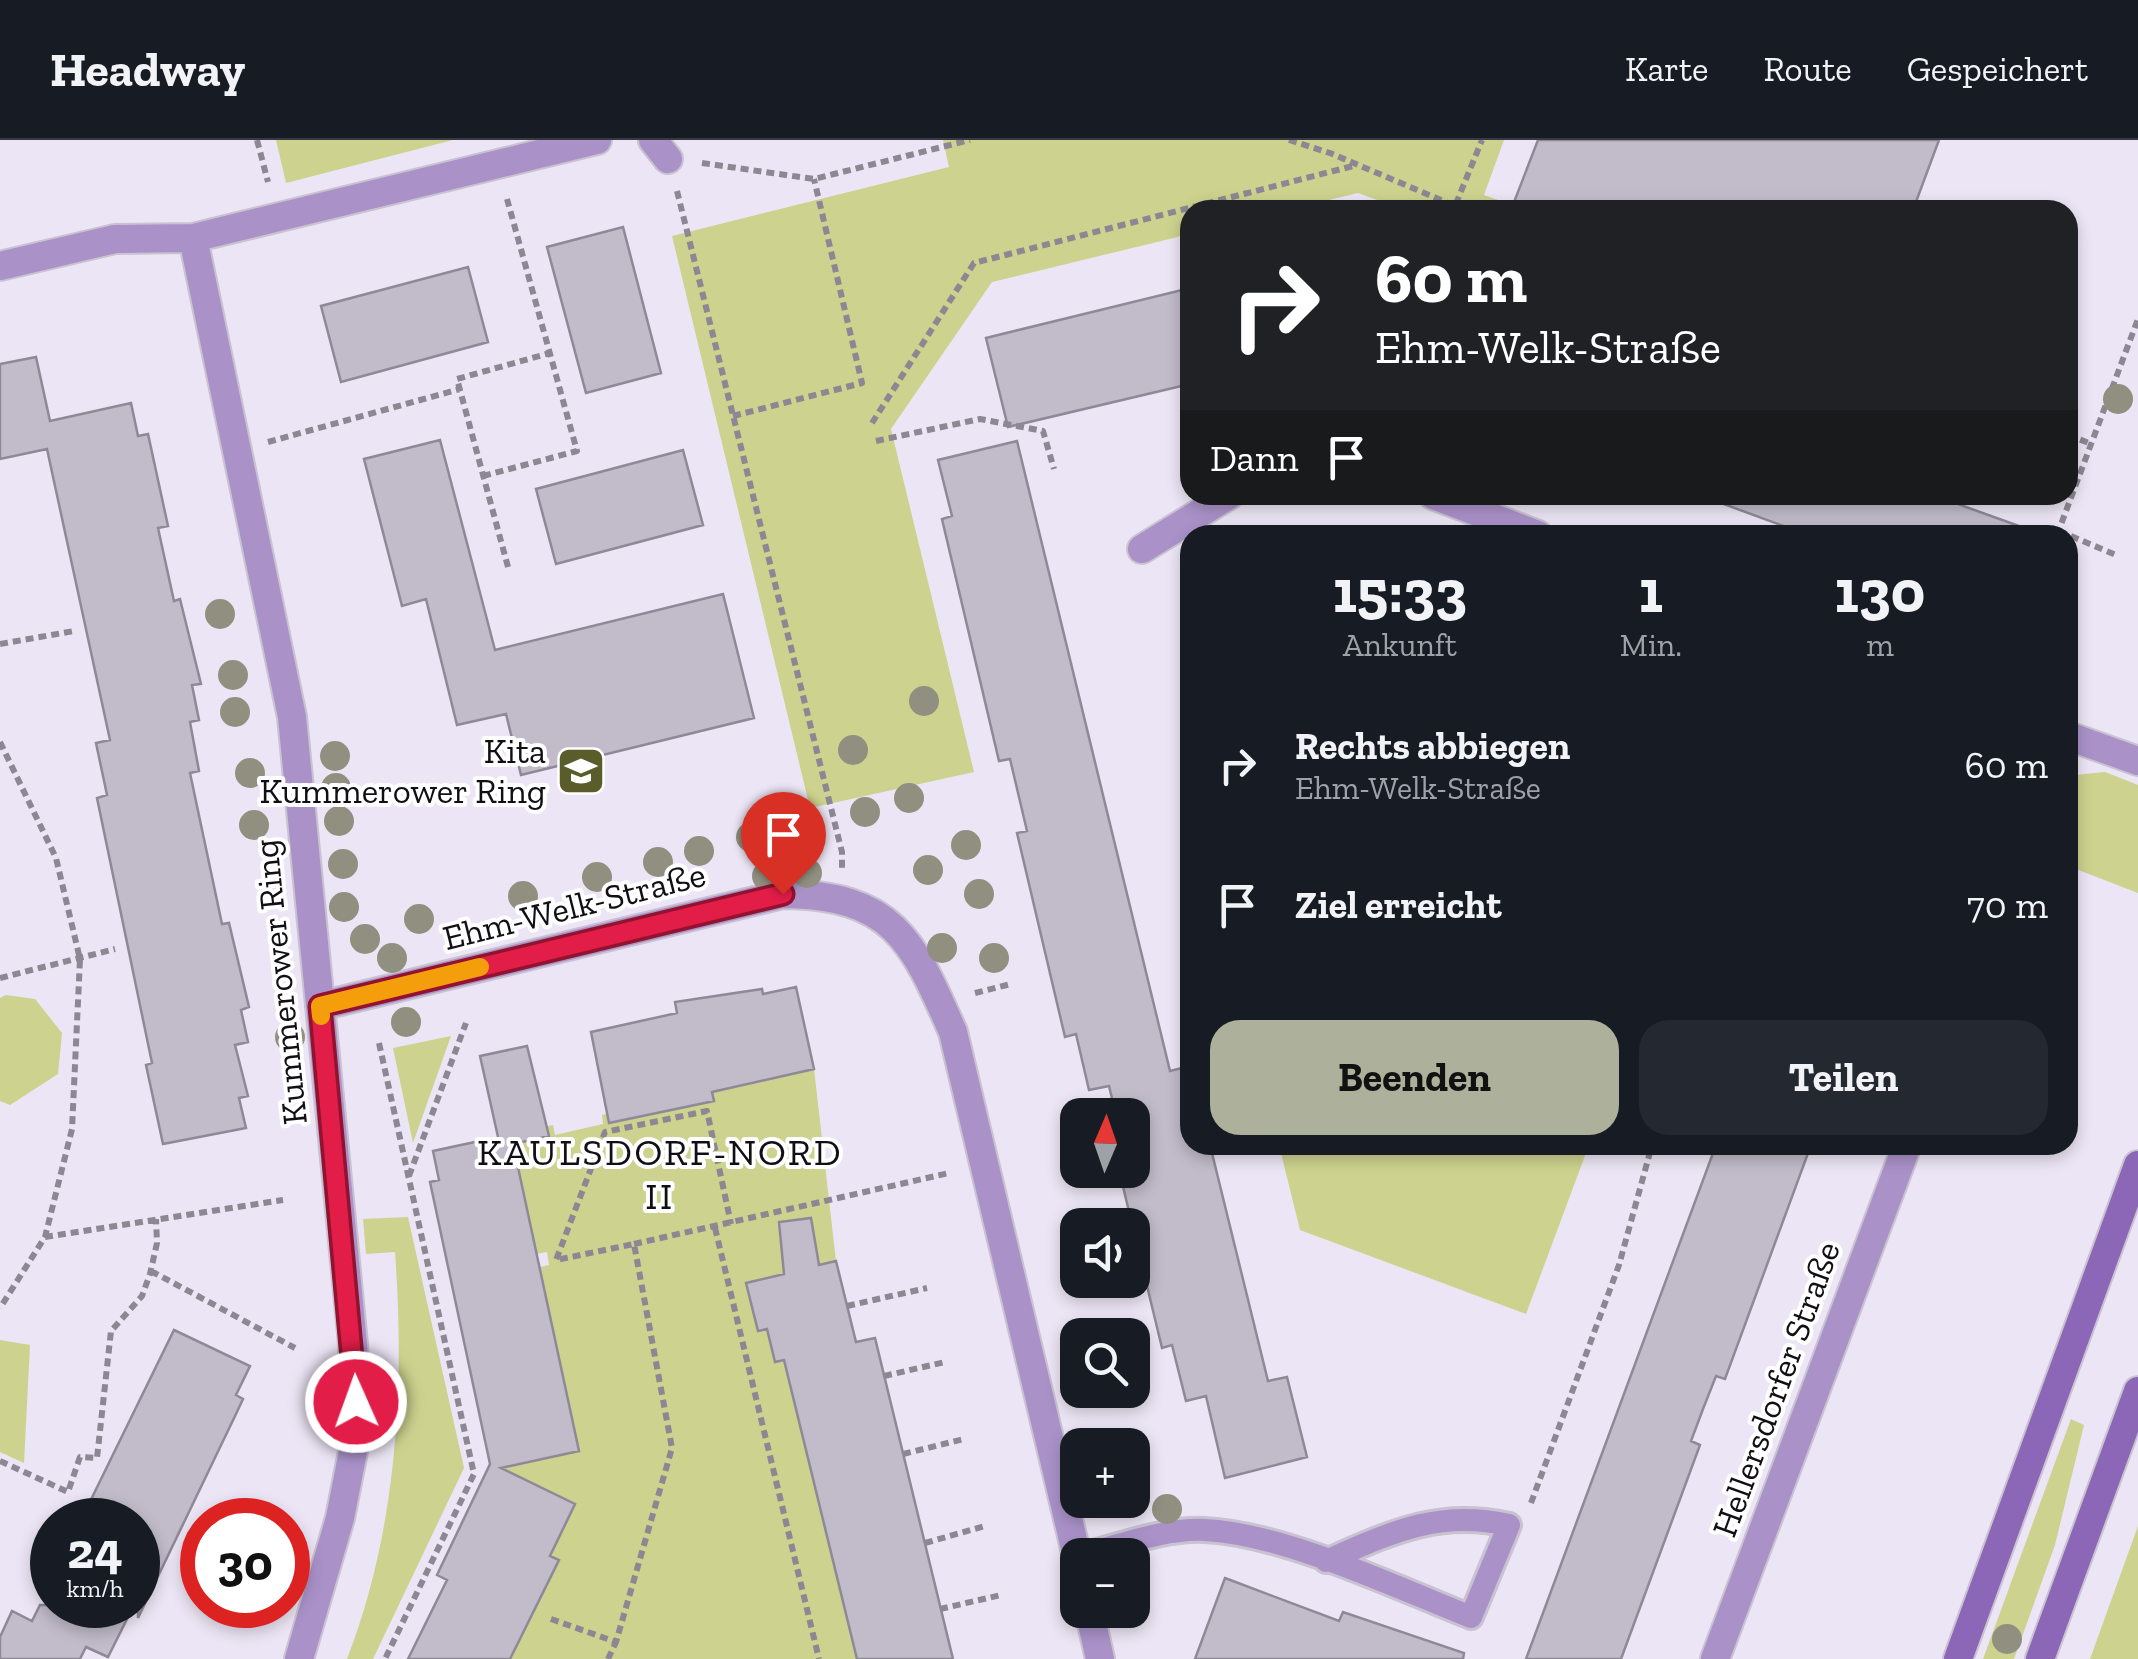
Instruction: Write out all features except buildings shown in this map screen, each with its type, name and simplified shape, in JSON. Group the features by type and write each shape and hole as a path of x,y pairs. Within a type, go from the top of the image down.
{"main road":[{"path":"1958,1659 2138,1165"},
{"path":"2040,1659 2138,1391"}],"street":[{"path":"0,266 115,239 193,238 597,140"},
{"name":"Kummerower Ring","path":"193,238 292,716 353,1344 357,1431 340,1518 299,1659"},
{"path":"1181,525 1214,505"},
{"path":"1459,505 1512,525"},
{"path":"1142,549 1180,526"},
{"path":"2078,740 2138,761"},
{"name":"Ehm-Welk-Straße","path":"320,1006 783,894 842,899 888,921 926,968 953,1032 1074,1538"},
{"name":"Hellersdorfer Straße","path":"1714,1659 1903,1155"},
{"path":"1093,1628 1100,1659"}],"lane":[{"path":"1150,1538 1204,1530 1293,1548 1326,1561 1471,1617 1509,1525 1450,1518 1395,1531 1326,1561"}],"path":[{"path":"842,899 842,852 733,416 660,149 814,179 970,140"},
{"path":"1289,140 1441,200"},
{"path":"1457,200 1482,140"},
{"path":"483,476 577,451 497,163"},
{"path":"1220,200 1357,165"},
{"path":"733,416 862,383 814,179"},
{"path":"872,424 974,263 1180,210"},
{"path":"2078,475 2138,319"},
{"path":"508,567 457,379 550,353"},
{"path":"235,451 460,389"},
{"path":"876,442 980,419 1044,431 1054,469"},
{"path":"2078,439 2089,443"},
{"path":"2078,541 2116,555"},
{"path":"0,644 74,631"},
{"path":"0,742 56,858 80,959 72,1129 45,1237 0,1308"},
{"path":"0,978 116,948"},
{"path":"982,992 1010,984"},
{"path":"409,1177 466,1024"},
{"path":"379,1043 474,1474 385,1659"},
{"path":"731,1224 707,1111 605,1132 556,1260 715,1228 985,1165"},
{"path":"1523,1500 1531,1503 1619,1264 1649,1155"},
{"path":"45,1237 283,1200"},
{"path":"0,1461 68,1492 80,1457 97,1458 111,1330 142,1296 152,1272 156,1220"},
{"path":"715,1228 819,1659"},
{"path":"608,1659 672,1448 634,1244"},
{"path":"152,1272 295,1348"},
{"path":"847,1306 926,1288"},
{"path":"884,1376 944,1362"},
{"path":"903,1454 964,1440"},
{"path":"924,1542 985,1526"},
{"path":"940,1609 1002,1595"},
{"path":"551,1619 616,1642"}],"green space":[{"path":"276,140 453,140 286,183"},
{"path":"943,140 1504,140 1484,195 1498,200 1377,200 1358,193 1329,200 1180,200 1180,236 992,282 891,429 974,772 810,808 672,236 949,167"},
{"path":"2105,772 2138,785 2138,893 2078,870 2078,775"},
{"path":"6,995 35,999 62,1033 58,1074 10,1105 0,1101 0,998"},
{"path":"451,1036 413,1143 393,1048"},
{"path":"814,1069 836,1261 746,1283 763,1315 754,1317 757,1330 767,1329 775,1361 794,1357 817,1495 867,1659 510,1659 558,1561 550,1556 575,1505 501,1468 579,1451 540,1267 549,1265 547,1252 536,1254 511,1134 553,1125 555,1135 603,1124 602,1115 630,1108 633,1119 714,1101 712,1092"},
{"path":"1281,1155 1585,1155 1526,1314 1300,1230"},
{"path":"408,1217 464,1468 373,1659 347,1659 364,1610 387,1509 394,1458 399,1355 395,1252 366,1254 363,1219"},
{"path":"0,1340 30,1345 24,1463 0,1452"},
{"path":"2071,1419 2084,1425 2055,1545 2014,1659 1983,1659"},
{"path":"2138,1526 2138,1659 2090,1659"}],"slow traffic":[{"path":"321,1016 320,1006 480,967"}],"place":[{"name":"Kita Kummerower Ring","path":"581,771"}],"district":[{"name":"KAULSDORF-NORD II","path":"660,1174"}],"route":[{"path":"356,1402 320,1006 783,894"}]}
